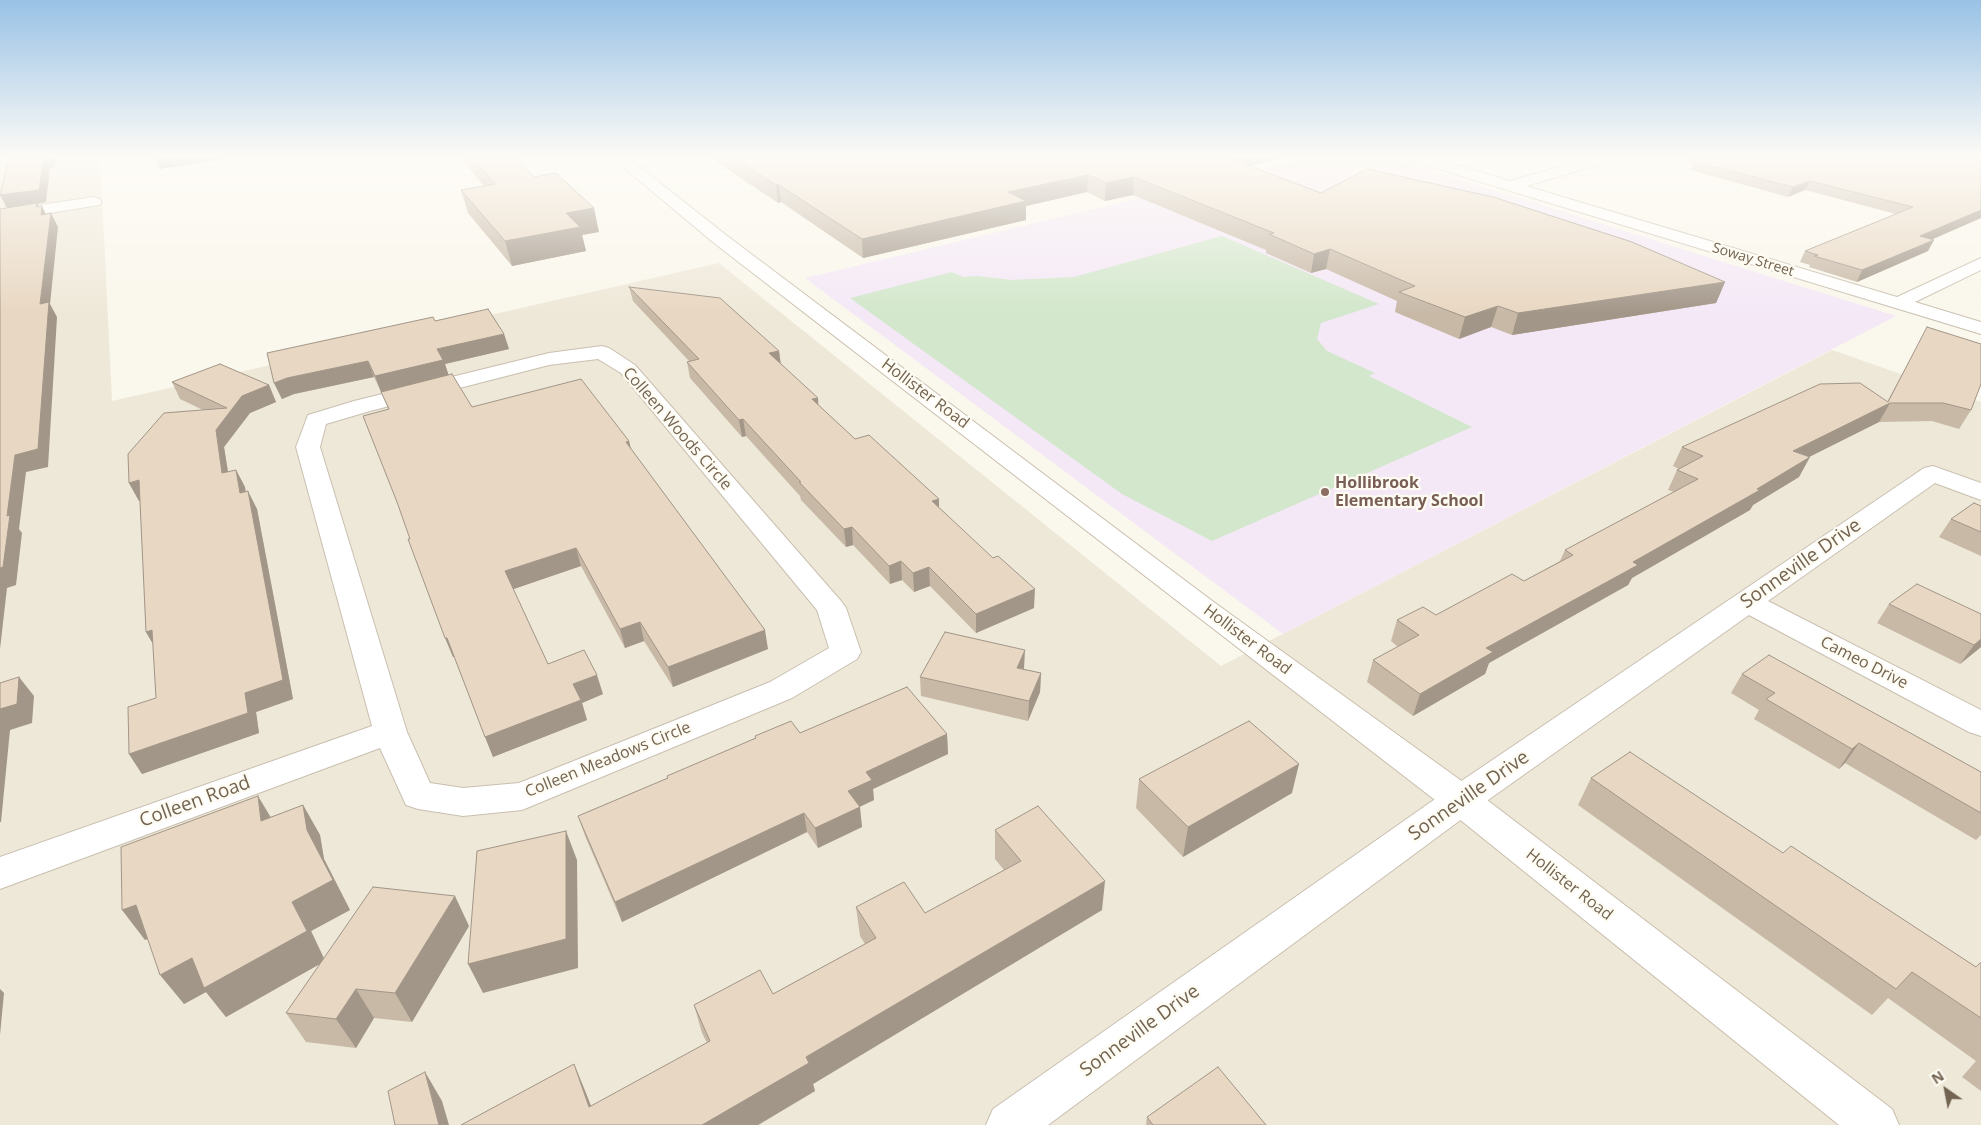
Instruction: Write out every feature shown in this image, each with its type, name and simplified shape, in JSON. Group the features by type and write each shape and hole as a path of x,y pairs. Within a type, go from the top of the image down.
{"street":[{"path":"0,216 50,208"},
{"name":"Hollister Road","path":"682,208 1177,588 1461,800 1876,1125"},
{"name":"Soway Street","path":"1584,208 1981,328"},
{"path":"1898,303 1981,263"},
{"name":"Colleen Woods Circle","path":"316,420 362,406 549,359 602,352 628,369 832,608 846,652"},
{"name":"Colleen Meadows Circle","path":"316,420 308,447 390,732 418,795 462,802 522,796 781,690 846,652"},
{"name":"Sonneville Drive","path":"1009,1125 1461,800 1933,473 1981,492"},
{"name":"Cameo Drive","path":"1747,602 1981,724"},
{"name":"Colleen Road","path":"0,873 390,732"}],"shaded area":[{"path":"0,208 103,208 112,401 719,263 1221,666 1832,350 1981,402 1981,1125 0,1125"},
{"name":"Hollibrook Elementary School","path":"1096,208 1553,208 1896,316 1283,634 805,278"}],"green space":[{"path":"1222,236 1379,304 1321,323 1317,339 1327,351 1375,373 1369,376 1472,427 1212,541 1122,494 850,298 952,272 963,277 977,276 1012,280 1074,277"}],"building":[{"path":"42,208 41,215 51,213 40,304 49,302 38,449 15,455 7,516 10,515 3,567 0,568 0,209"},
{"path":"477,208 591,208 566,213 580,227 505,241"},
{"path":"815,208 994,208 862,239"},
{"path":"1213,208 1529,208 1632,242 1725,282 1518,313 1498,306 1465,317 1399,292 1415,286 1330,249 1314,254 1269,234 1274,233"},
{"path":"1909,208 1981,208 1920,236 1934,240 1862,270 1814,256 1818,255 1805,251"},
{"path":"629,287 720,298 779,351 769,353 818,398 812,399 855,439 869,435 939,499 932,501 993,558 998,556 1035,589 976,614 929,567 913,573 901,561 889,566 852,527 844,529 743,419 739,420 687,362 699,359"},
{"path":"488,309 504,334 437,349 443,360 375,376 368,361 287,378 274,383 267,353 433,317 435,321"},
{"path":"1927,327 1981,344 1981,384 1971,410 1943,403 1890,403 1793,451 1810,457 1757,489 1760,490 1633,562 1638,565 1486,648 1493,652 1420,694 1373,660 1419,635 1397,620 1423,607 1436,615 1512,574 1524,581 1573,555 1565,550 1698,479 1677,470 1703,456 1682,447 1820,384 1860,383 1888,402"},
{"path":"220,364 269,385 242,396 216,430 222,473 236,470 240,493 248,491 283,680 245,693 248,713 129,754 128,707 156,698 152,630 146,632 139,480 129,483 128,454 164,413 227,408 172,382"},
{"path":"452,374 472,407 581,379 629,441 626,442 765,630 668,667 640,622 620,629 576,548 505,571 548,664 584,650 597,675 573,684 581,700 485,737 447,638 445,638 408,539 410,539 397,502 363,416 389,409 381,392"},
{"path":"1974,503 1981,506 1981,532 1951,519"},
{"path":"1917,584 1981,614 1981,639 1974,645 1889,604"},
{"path":"945,632 1025,650 1017,668 1041,673 1029,701 920,677"},
{"path":"1769,655 1981,772 1981,813 1859,743 1852,749 1766,699 1775,693 1742,674"},
{"path":"19,677 17,704 0,709 0,683"},
{"path":"907,687 947,734 866,772 872,780 848,791 860,807 815,828 804,813 615,902 578,816 668,778 667,776 791,721 800,733"},
{"path":"1249,721 1299,764 1188,827 1139,779"},
{"path":"1630,752 1783,853 1791,846 1976,967 1981,963 1981,1018 1912,972 1896,989 1591,778"},
{"path":"258,796 261,821 303,805 307,830 333,880 292,902 307,931 204,988 192,958 160,975 136,905 122,910 121,847"},
{"path":"1038,806 1105,881 806,1057 809,1063 702,1125 461,1125 574,1064 589,1107 710,1041 694,1005 760,970 773,994 876,938 856,907 904,882 925,913 1021,861 995,830"},
{"path":"566,831 566,939 468,964 477,851"},
{"path":"373,887 455,896 395,993 356,989 336,1019 286,1013"},
{"path":"1218,1067 1266,1125 1153,1125 1147,1117"},
{"path":"425,1072 439,1125 395,1125 388,1091"}],"place":[{"name":"Hollibrook Elementary School","path":"1325,492"}]}
